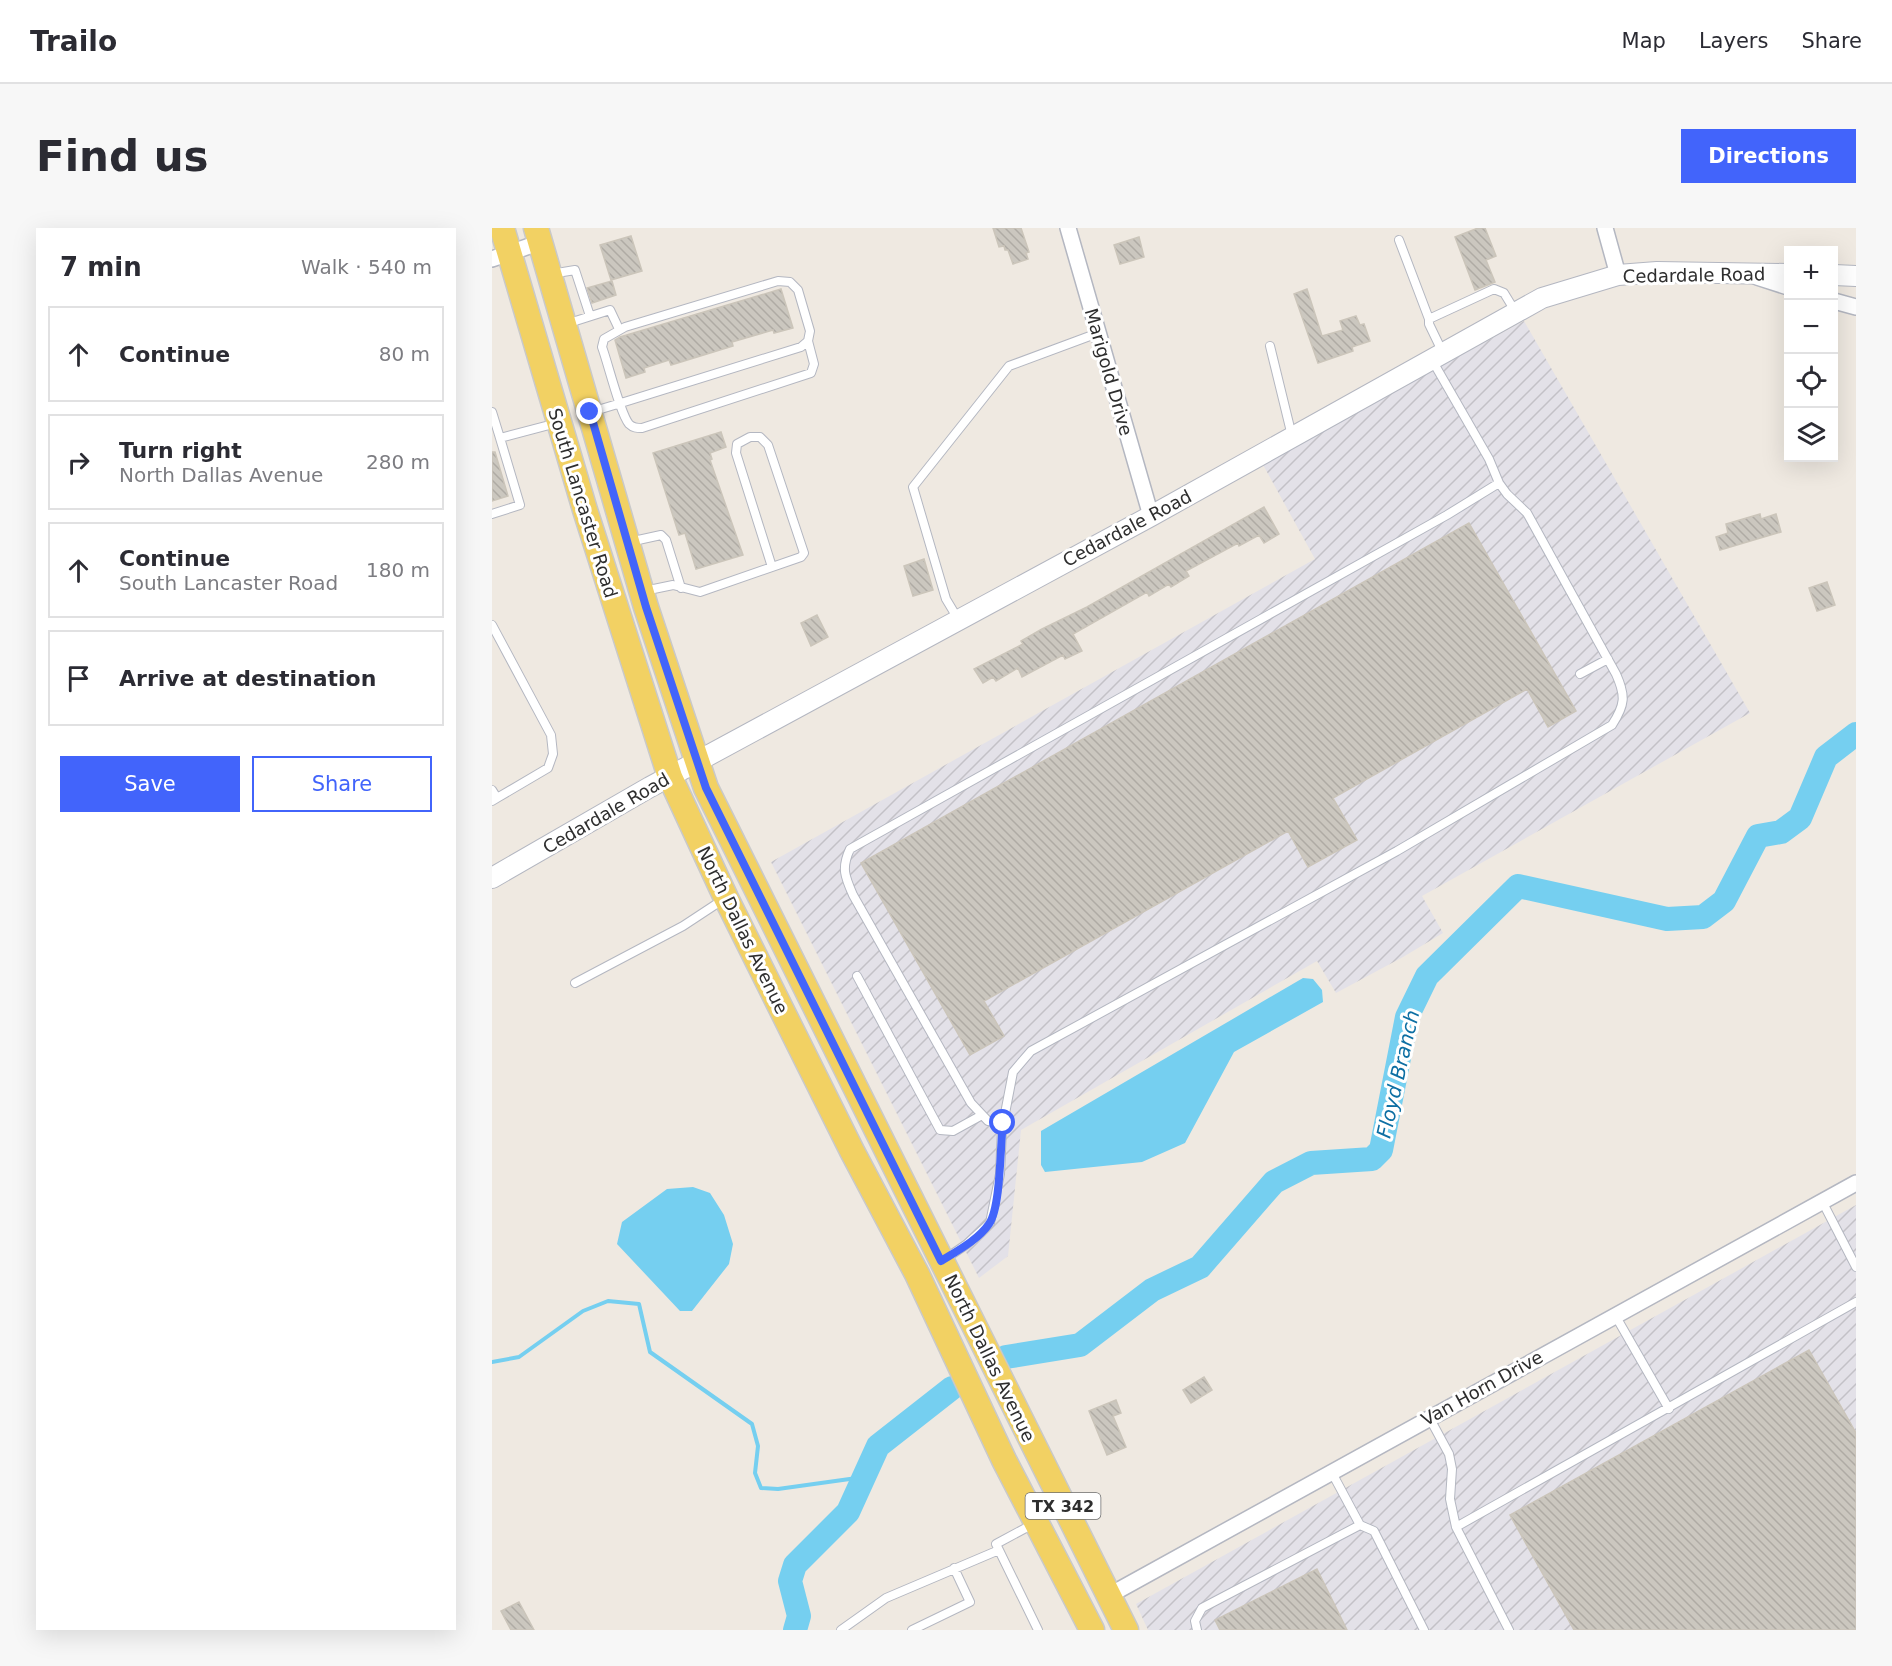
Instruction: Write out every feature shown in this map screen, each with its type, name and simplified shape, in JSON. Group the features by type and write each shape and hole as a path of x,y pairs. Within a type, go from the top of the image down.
{"main road":[{"name":"South Lancaster Road","path":"502,228 501,256 558,423 670,777"},
{"name":"South Lancaster Road","path":"539,235 642,592 696,763"},
{"name":"North Dallas Avenue","path":"696,763 731,840 1126,1630"},
{"name":"North Dallas Avenue","path":"670,777 726,898 852,1151 917,1274 1036,1522 1092,1630"},
{"path":"917,1274 941,1261"}],"street":[{"name":"Marigold Drive","path":"1068,228 1151,516"},
{"path":"1605,228 1618,275"},
{"path":"501,256 539,235"},
{"name":"Cedardale Road","path":"492,878 670,777 1151,516 1542,298 1618,275 1657,272 1784,274"},
{"path":"1746,273 1784,286"},
{"path":"1838,275 1856,276"},
{"path":"1838,302 1856,307"},
{"name":"Van Horn Drive","path":"1108,1596 1856,1183"}],"lane":[{"path":"941,1261 967,1244 990,1223 1000,1174 1003,1123 1013,1072 1031,1051 1397,851 1612,725 1623,708 1623,688 1608,659 1527,513 1499,483 1438,356 1429,319 1399,240"},
{"path":"550,275 573,268 576,271 590,316"},
{"path":"590,412 621,403 801,347 807,341 810,331 798,290 790,282 778,280 619,330 604,339 602,347 621,403 628,423 634,428 642,428 811,373 814,364 807,341"},
{"path":"1429,319 1494,289 1504,292 1516,312"},
{"path":"564,324 610,310 619,330"},
{"path":"958,619 946,599 913,487 1009,366 1098,333"},
{"path":"1270,346 1293,437"},
{"path":"492,413 497,436 505,454 520,505 492,514"},
{"path":"497,436 558,423"},
{"path":"642,592 673,585 700,592 801,557 805,549 768,446 760,437 750,437 737,444 736,453 772,567"},
{"path":"496,458 505,454"},
{"path":"503,480 512,477"},
{"path":"1003,1123 988,1121 971,1103 853,896 843,874 844,861 850,849 1437,521 1499,483"},
{"path":"628,542 661,535 666,540 681,588"},
{"path":"492,625 552,735 553,754 548,768 494,800 492,790"},
{"path":"1580,674 1608,659"},
{"path":"574,983 683,926 726,898"},
{"path":"857,976 940,1130 953,1131 982,1115"},
{"path":"1822,1201 1856,1267"},
{"path":"1456,1527 1856,1302"},
{"path":"1615,1315 1669,1409"},
{"path":"1429,1417 1450,1462 1450,1499 1456,1527 1509,1630"},
{"path":"1331,1471 1360,1525 1374,1531 1424,1630"},
{"path":"1036,1522 996,1544 1038,1630"},
{"path":"1197,1630 1195,1621 1202,1608 1360,1525"},
{"path":"841,1630 886,1599 999,1550"},
{"path":"912,1630 970,1602 954,1568"}],"shaded area":[{"path":"1524,321 1750,713 1422,896 1443,933 1403,957 1336,993 1317,961 1021,1130 1008,1256 979,1278 771,862 1315,559 1262,463"},
{"path":"1856,1205 1856,1630 1148,1630 1136,1604"}],"water":[{"path":"1303,978 1313,979 1322,990 1323,1002 1234,1052 1185,1143 1142,1162 1045,1172 1041,1165 1041,1131"},
{"path":"693,1187 710,1193 724,1215 733,1244 729,1264 692,1311 680,1311 617,1244 622,1222 667,1189"}],"building":[{"path":"993,228 1021,228 1029,252 1026,253 1028,259 1013,264 1008,250 1005,250 1004,246 999,247"},
{"path":"1478,228 1485,228 1496,256 1486,260 1495,282 1475,290 1455,237"},
{"path":"631,236 642,271 611,280 600,245"},
{"path":"1139,237 1144,257 1120,264 1114,245"},
{"path":"612,281 616,295 592,303 587,288"},
{"path":"781,289 793,328 774,333 773,330 732,342 733,346 671,365 669,360 644,368 645,372 626,378 615,340 620,337"},
{"path":"1307,289 1322,336 1343,330 1340,321 1356,316 1360,325 1364,324 1370,341 1352,347 1353,351 1318,363 1294,294"},
{"path":"721,432 726,447 710,453 712,459 710,460 743,555 696,569 685,533 679,535 653,453"},
{"path":"492,452 495,452 508,496 492,501"},
{"path":"1264,507 1279,534 1264,543 1259,535 1239,546 1238,543 1186,571 1189,576 1171,587 1169,584 1149,596 1147,592 1073,634 1082,651 1065,659 1063,655 1022,677 1018,668 996,681 993,677 983,683 974,669 1023,644 1021,641 1042,629 1087,607"},
{"path":"1760,514 1761,519 1776,514 1781,532 1720,550 1716,537 1728,533 1726,524"},
{"path":"1469,523 1576,711 1548,727 1527,689 1333,798 1357,840 1308,867 1288,831 984,1001 1004,1036 970,1055 861,863"},
{"path":"924,559 933,590 913,596 904,566"},
{"path":"1827,582 1835,605 1817,611 1809,588"},
{"path":"817,615 828,637 811,646 801,623"},
{"path":"1809,1350 1856,1433 1856,1630 1574,1630 1510,1515"},
{"path":"1204,1377 1212,1390 1191,1403 1183,1390"},
{"path":"1116,1400 1121,1413 1113,1416 1126,1447 1107,1455 1089,1411"},
{"path":"1317,1569 1347,1630 1220,1630 1215,1620"},
{"path":"519,1602 534,1630 511,1630 501,1611"}],"waterway":[{"name":"Floyd Branch","path":"1006,1357 1080,1345 1152,1290 1200,1267 1274,1182 1311,1163 1372,1159 1381,1150 1407,1017 1427,976 1518,886 1667,919 1703,917 1724,901 1758,836 1781,832 1800,818 1826,757 1856,734"},
{"path":"492,1362 519,1357 583,1311 608,1301 639,1304 650,1352 752,1424 758,1446 755,1473 761,1488 778,1489 864,1477"},
{"name":"Floyd Branch","path":"795,1630 799,1616 790,1581 795,1565 848,1512 878,1446 952,1388"}],"route":[{"path":"590,412 646,607 706,788 941,1261 967,1244 990,1223 1000,1174 1003,1123"}]}
